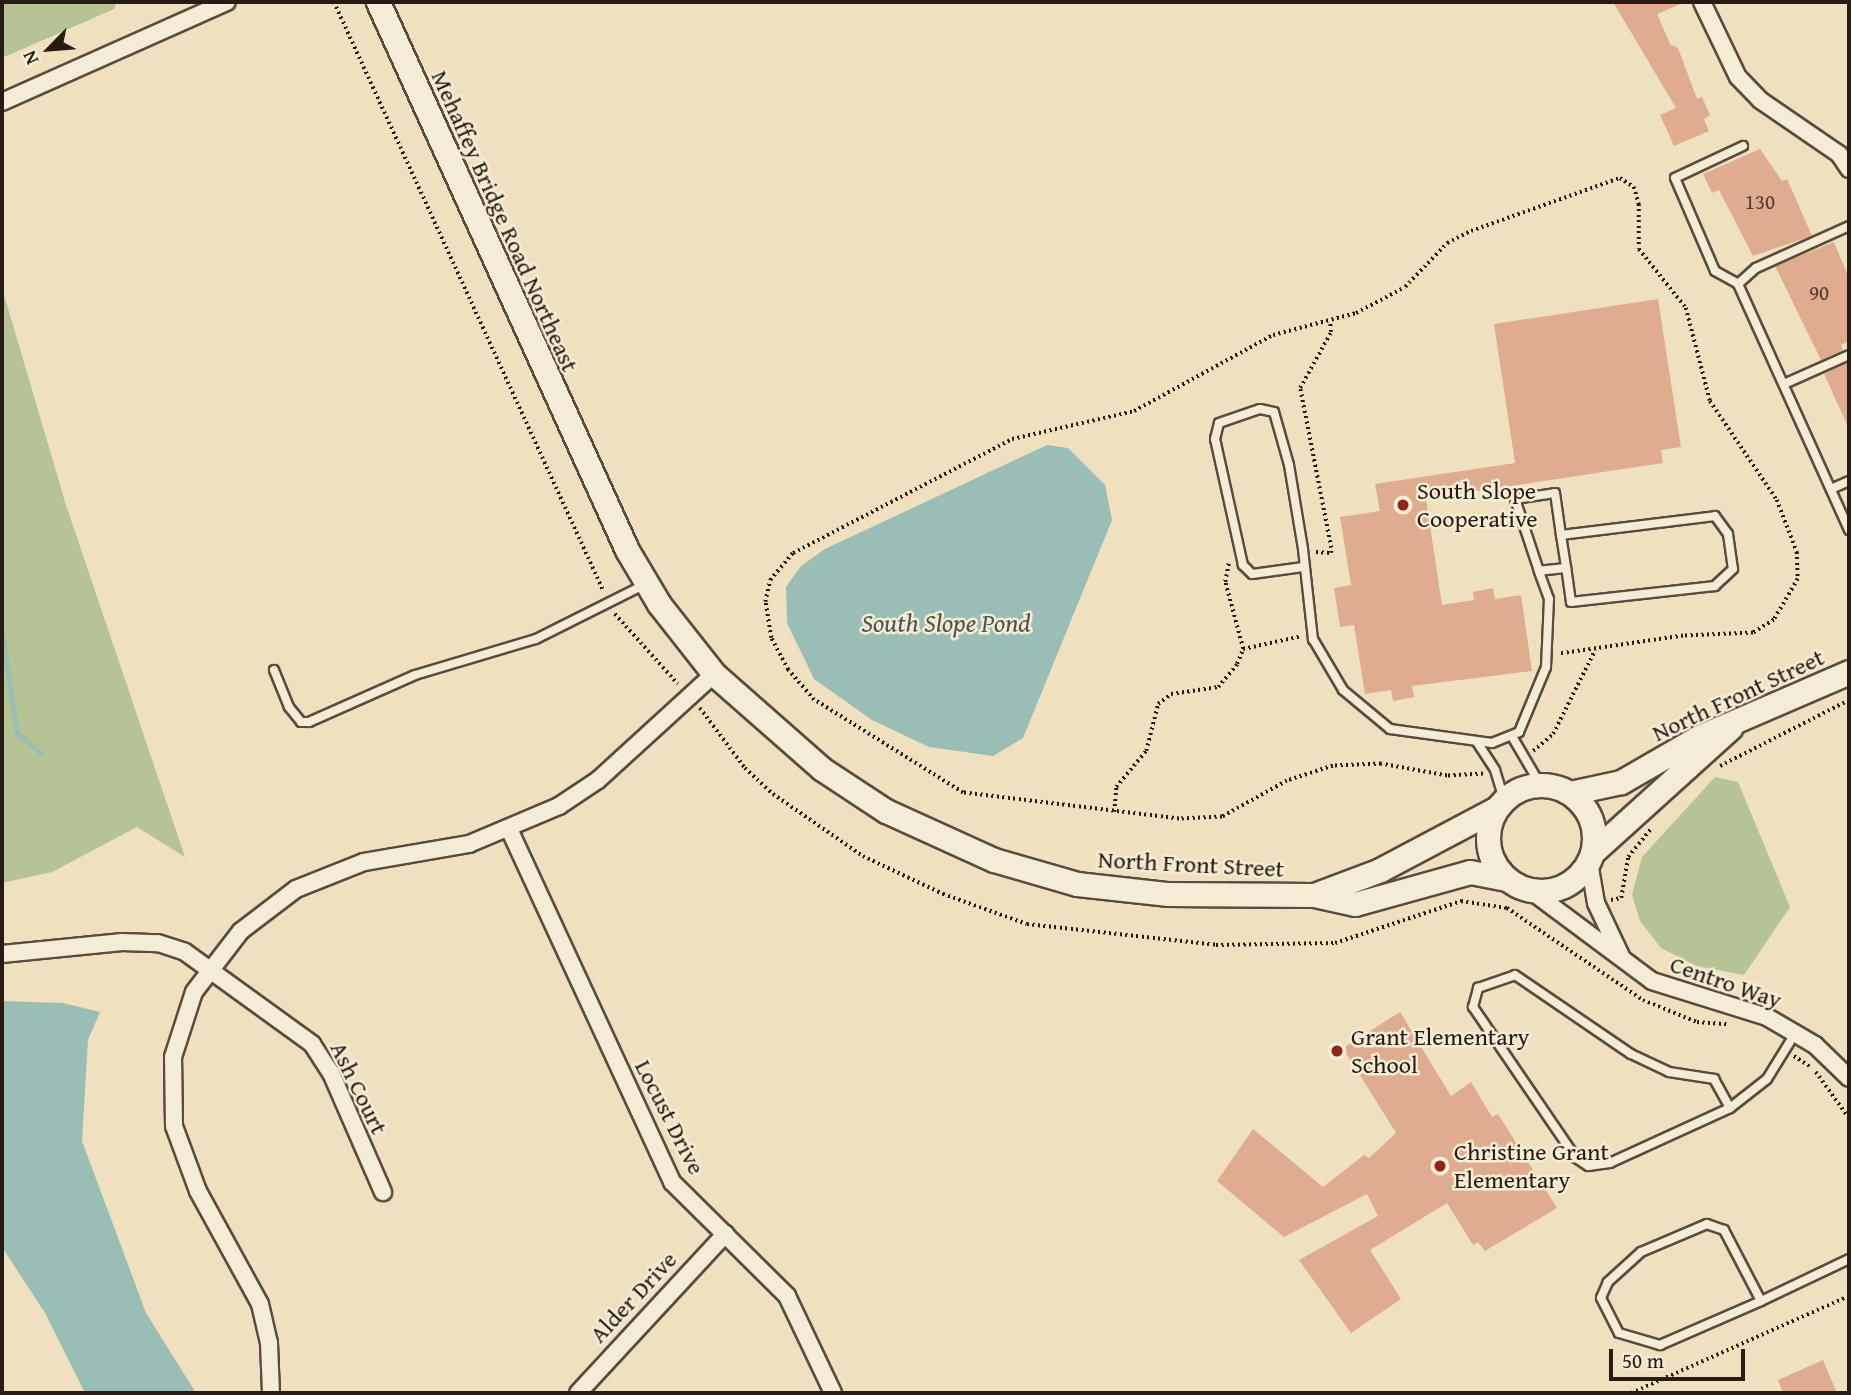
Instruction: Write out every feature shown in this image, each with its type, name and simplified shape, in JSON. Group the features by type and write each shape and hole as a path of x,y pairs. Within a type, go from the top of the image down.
{"main road":[{"name":"Mehaffey Bridge Road Northeast","path":"378,2 583,461"},
{"name":"North Front Street","path":"583,461 647,583 715,674 787,742 855,792 981,855 1113,890 1314,895 1380,870 1500,804"},
{"name":"North Front Street","path":"1570,793 1621,782 1699,737 1731,727 1849,672"},
{"path":"1314,895 1355,904 1407,894 1470,872 1506,878 1530,890 1559,888 1731,727"},
{"path":"1506,878 1490,853 1489,830 1500,804 1540,784 1570,793 1591,819 1591,857"}],"street":[{"path":"2,102 227,2"},
{"path":"1702,2 1738,77 1760,100 1839,154 1849,169"},
{"path":"271,1393 269,1343 260,1304 198,1191 172,1115 169,1094 180,1025 211,969 241,931 270,906 324,875 510,831 598,780 715,674"},
{"name":"Locust Drive","path":"510,831 668,1173 724,1234 787,1296 834,1393"},
{"path":"1591,857 1596,903 1621,956"},
{"name":"Centro Way","path":"1530,890 1602,949 1621,956 1672,991 1741,1006 1796,1032 1849,1078"},
{"name":"Ash Court","path":"2,954 158,943 211,969 312,1044 331,1073 383,1192"},
{"name":"Alder Drive","path":"578,1393 724,1234"}],"lane":[{"path":"1743,146 1675,178 1716,271 1738,284 1849,530"},
{"path":"1738,284 1756,268 1849,226"},
{"path":"1784,384 1849,355"},
{"path":"1303,567 1252,574 1240,556 1215,429 1227,420 1269,409 1289,465 1303,554 1312,634 1343,690 1379,722 1421,736 1477,742 1513,738"},
{"path":"1831,489 1849,481"},
{"path":"1513,738 1546,667 1549,598 1516,499 1555,493 1561,535 1571,602 1715,586 1733,569 1725,528 1706,514 1561,535"},
{"path":"1539,571 1566,568"},
{"path":"274,670 289,707 302,722 309,722 415,675 536,639 647,583"},
{"path":"1513,738 1540,784"},
{"path":"1477,742 1495,771 1500,804"},
{"path":"1730,1108 1714,1079 1669,1072 1631,1054 1527,981 1499,978 1473,997 1479,1016 1576,1158 1588,1166 1610,1163 1730,1108 1767,1079 1796,1032"},
{"path":"1761,1301 1724,1230 1707,1224 1641,1252 1608,1282 1601,1298 1619,1333 1660,1345 1761,1301 1849,1259"}],"path":[{"path":"334,2 609,602 615,613 689,697"},
{"path":"1303,554 1331,553 1300,388 1331,332 1330,323"},
{"path":"1240,556 1229,562 1224,575 1243,649"},
{"path":"1114,812 1115,787 1146,751 1158,704 1171,694 1218,687 1243,649 1312,634"},
{"path":"1563,654 1595,650"},
{"path":"1711,773 1748,747 1849,701"},
{"path":"1646,834 1655,824"},
{"path":"1555,937 1643,1000 1697,1022 1739,1025"},
{"path":"1785,1050 1814,1069 1849,1118"},
{"path":"1631,1393 1849,1296"}],"green space":[{"path":"2,2 117,2 114,9 2,58"},
{"path":"2,288 66,505 185,857 137,827 52,872 2,883"},
{"path":"1715,777 1738,782 1790,907 1744,975 1697,966 1661,948 1640,921 1632,895 1642,857"}],"water":[{"name":"South Slope Pond","path":"1047,445 1068,448 1105,485 1112,520 1023,738 993,756 929,747 872,720 814,679 787,623 786,587 801,566 825,549"},
{"path":"2,1001 63,1003 100,1012 88,1040 82,1141 146,1313 196,1393 85,1393 45,1313 2,1247"}],"building":[{"path":"1613,2 1685,2 1657,14 1670,44 1678,48 1697,99 1702,97 1710,115 1704,119 1709,131 1674,146 1660,115 1676,108"},
{"path":"1760,149 1782,181 1787,179 1812,236 1753,256 1719,190 1712,193 1703,174"},
{"path":"1834,242 1849,278 1849,341 1841,345 1843,350 1821,360 1775,266"},
{"name":"South Slope Cooperative","path":"1658,299 1681,447 1661,450 1663,463 1426,499 1442,605 1474,600 1473,592 1493,588 1495,599 1521,595 1532,671 1412,686 1414,697 1393,701 1391,690 1365,694 1354,625 1340,627 1334,588 1351,585 1340,517 1380,511 1375,484 1515,463 1494,324"},
{"path":"1849,362 1849,429 1824,374"},
{"name":"Christine Grant Elementary","path":"1400,1012 1451,1096 1471,1082 1492,1117 1498,1114 1557,1208 1485,1251 1478,1242 1473,1245 1447,1203 1370,1250 1401,1299 1351,1333 1299,1260 1378,1216 1367,1194 1284,1237 1217,1181 1253,1129 1323,1187 1364,1155 1369,1158 1396,1133 1343,1048"},
{"path":"1823,1360 1837,1393 1783,1393 1778,1380"}],"waterway":[{"path":"2,635 17,733 41,753"}],"place":[{"name":"South Slope Cooperative","path":"1403,505"},
{"name":"Grant Elementary School","path":"1337,1051"},
{"name":"Christine Grant Elementary","path":"1440,1166"}]}
